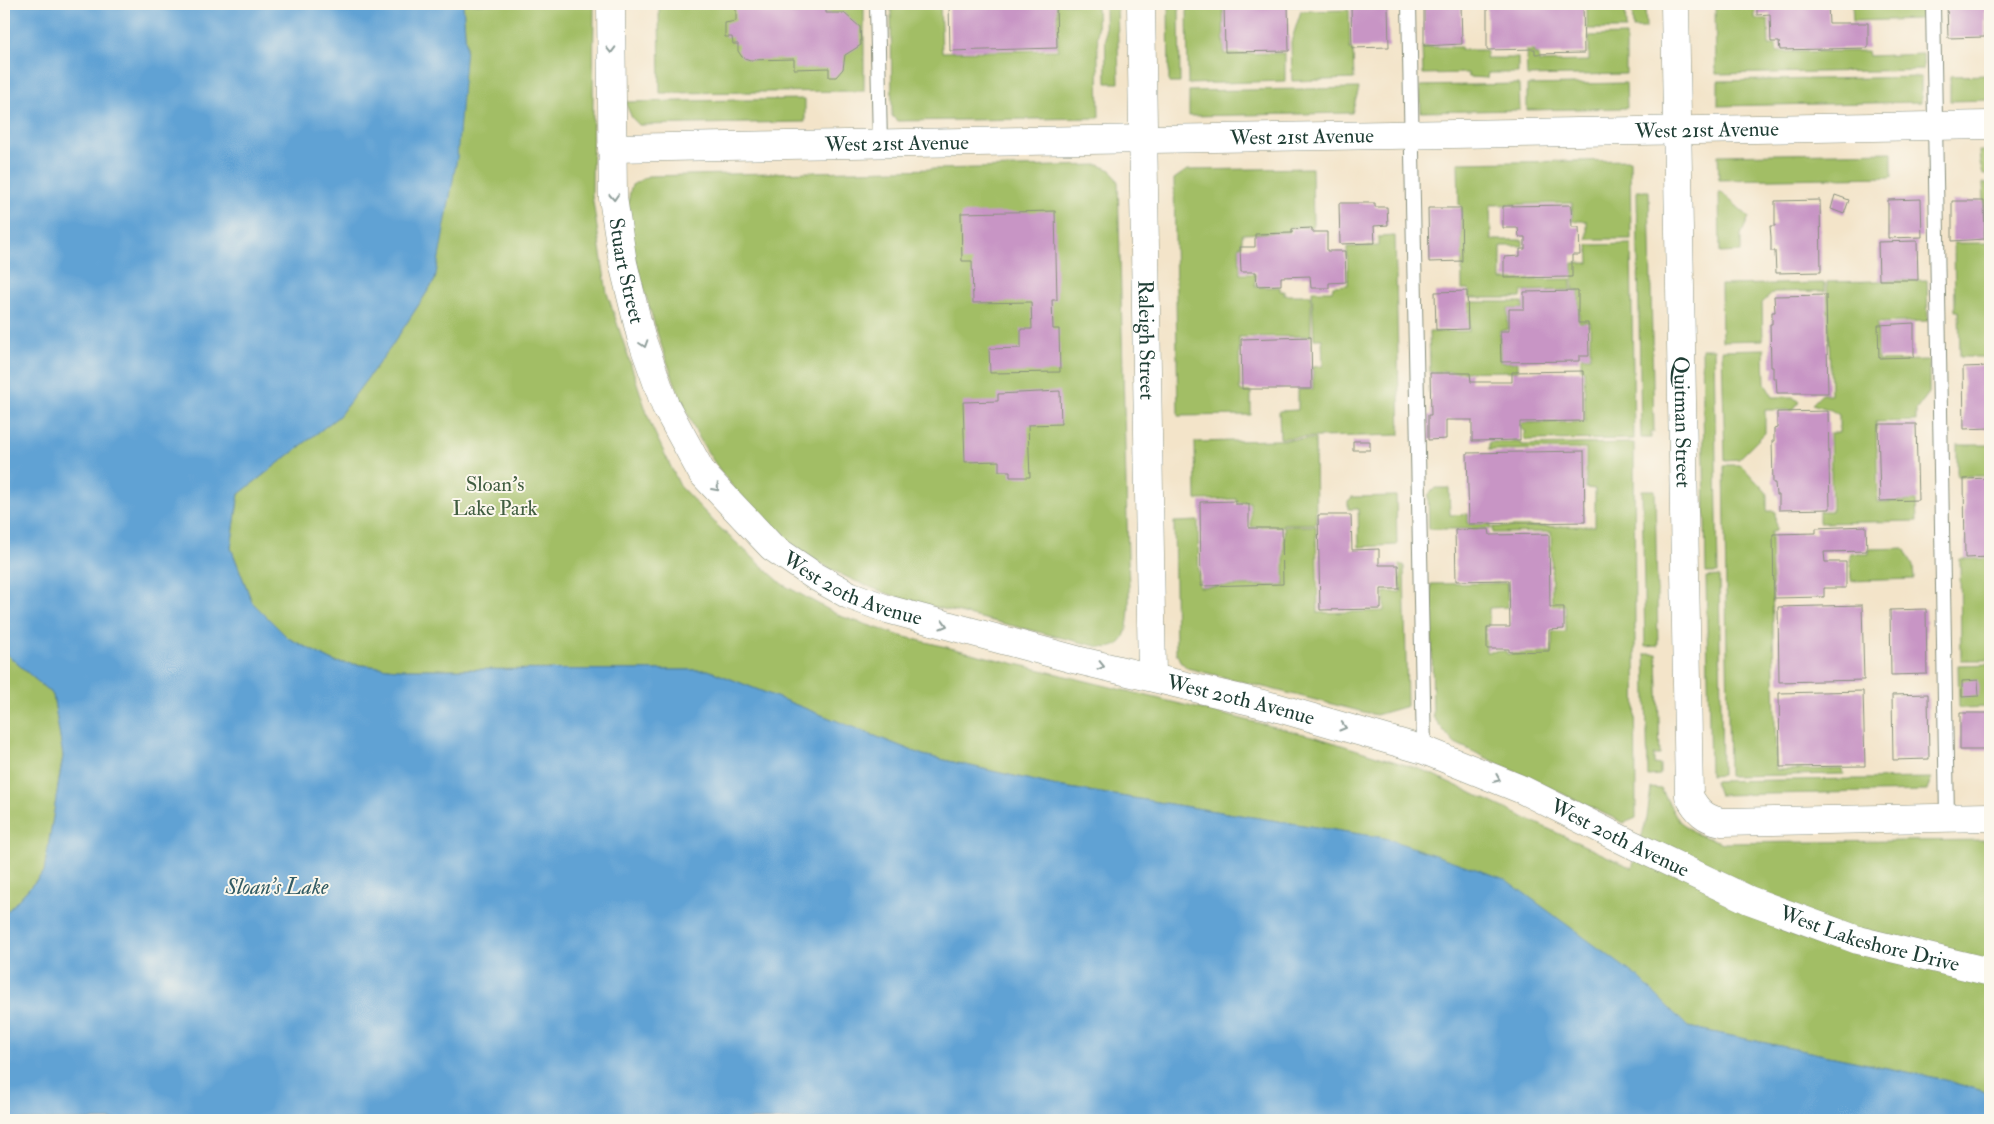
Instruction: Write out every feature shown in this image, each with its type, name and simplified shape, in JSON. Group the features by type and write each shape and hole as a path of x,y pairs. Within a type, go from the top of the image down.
{"street":[{"name":"Stuart Street","path":"611,4 613,198 623,262 641,337 665,405 702,473 736,511"},
{"name":"Raleigh Street","path":"1141,4 1152,677"},
{"name":"Quitman Street","path":"1676,4 1690,796 1695,807 1702,815 1722,822 1946,818"},
{"name":"West 21st Avenue","path":"612,148 1990,125"},
{"name":"West 20th Avenue","path":"736,511 772,547 813,575 849,595 886,609 966,632 1275,707 1424,750 1523,790 1629,844 1749,900"},
{"path":"1946,818 1990,817"},
{"name":"West Lakeshore Drive","path":"1749,900 1858,940 1990,972"}],"lane":[{"path":"877,4 880,144"},
{"path":"1409,4 1424,750"},
{"path":"1933,4 1946,818"}],"green space":[{"name":"Sloan's Lake Park","path":"463,4 594,4 592,195 607,293 651,425 680,486 719,527 782,584 840,616 901,636 1316,737 1425,771 1632,868 1647,818 1651,788 1661,789 1679,821 1696,834 1724,843 1990,840 1990,1093 1941,1079 1688,1027 1639,978 1385,838 1057,786 923,755 708,670 397,669 335,662 288,638 252,602 231,548 239,494 339,416 391,347 435,280 466,47"},
{"path":"659,4 864,4 864,91 660,93"},
{"path":"891,4 940,4 942,52 1058,50 1057,4 1097,4 1099,118 897,121 892,116"},
{"path":"1105,4 1117,4 1119,83 1106,83"},
{"path":"1168,4 1179,4 1180,83 1169,83"},
{"path":"1187,4 1223,4 1224,54 1285,53 1285,81 1188,84"},
{"path":"1290,4 1383,4 1290,6"},
{"path":"1587,4 1625,4 1626,29 1587,29"},
{"path":"1632,4 1645,4 1646,28 1633,28"},
{"path":"1715,4 1755,4 1755,19 1768,19 1769,45 1776,45 1777,52 1868,51 1869,56 1923,54 1923,70 1716,74"},
{"path":"1852,4 1921,4 1921,19 1853,21"},
{"path":"1988,4 1990,4 1990,69 1989,69"},
{"path":"1349,10 1350,49 1353,50 1354,79 1292,81 1291,42 1301,11"},
{"path":"1626,35 1626,74 1527,76 1526,51 1534,51 1534,55 1539,55 1539,62 1589,61 1589,36"},
{"path":"1422,47 1461,47 1461,50 1486,50 1486,58 1518,58 1518,73 1488,73 1487,78 1468,77 1468,73 1423,74"},
{"path":"1990,75 1990,100 1950,101 1950,76"},
{"path":"1921,77 1921,102 1718,106 1718,81"},
{"path":"1626,83 1627,108 1527,110 1527,85"},
{"path":"1519,84 1520,110 1421,112 1420,86"},
{"path":"1359,88 1352,113 1189,116 1189,91"},
{"path":"805,99 805,122 639,125 632,118 625,102"},
{"path":"1979,151 1990,151 1990,175 1983,175"},
{"path":"1892,152 1892,177 1719,180 1718,155"},
{"path":"1630,160 1631,239 1587,239 1587,221 1572,221 1572,203 1490,205 1491,240 1523,240 1523,246 1501,246 1501,280 1571,279 1571,290 1522,291 1521,298 1469,298 1469,289 1462,289 1461,205 1459,205 1458,163"},
{"path":"1099,165 1111,170 1118,182 1129,591 1127,628 1119,644 1105,648 1099,647 906,600 838,573 808,556 769,526 719,470 694,428 680,396 656,330 635,255 628,210 632,185 648,176"},
{"path":"1312,168 1313,227 1290,227 1290,232 1242,234 1242,246 1239,246 1240,274 1255,274 1255,287 1280,287 1280,291 1284,291 1284,295 1311,295 1311,336 1239,337 1240,391 1251,392 1251,415 1178,416 1174,179 1187,170"},
{"path":"1983,183 1990,183 1990,239 1986,239"},
{"path":"1637,191 1649,191 1654,432 1651,432 1651,438 1641,438"},
{"path":"1719,193 1722,193 1749,217 1741,235 1741,252 1720,253"},
{"path":"1395,236 1400,435 1280,438 1279,411 1298,410 1298,390 1313,389 1313,367 1323,366 1322,339 1314,339 1312,291 1332,291 1333,286 1348,285 1347,247 1378,246 1378,237"},
{"path":"1954,243 1990,243 1990,357 1960,357 1959,311 1955,311"},
{"path":"1631,244 1634,439 1526,440 1523,436 1526,432 1521,428 1521,423 1585,422 1584,370 1581,369 1581,357 1590,357 1590,322 1579,322 1579,290 1573,290 1573,263 1589,263 1588,245"},
{"path":"1927,280 1928,321 1877,323 1878,361 1929,360 1929,393 1916,410 1916,421 1876,422 1878,502 1916,501 1917,521 1819,523 1819,511 1832,511 1830,433 1839,433 1839,415 1831,410 1812,404 1822,394 1831,394 1827,282"},
{"path":"1825,283 1825,291 1774,292 1762,303 1763,340 1722,341 1721,285"},
{"path":"1469,302 1523,302 1523,309 1508,309 1508,330 1500,330 1500,362 1518,362 1518,371 1430,372 1429,332 1469,331"},
{"path":"1702,349 1714,349 1718,573 1706,573"},
{"path":"1764,349 1765,384 1773,397 1793,397 1799,402 1793,410 1765,410 1765,433 1739,459 1725,460 1722,350"},
{"path":"1315,439 1316,524 1283,524 1283,526 1251,527 1250,502 1237,503 1237,499 1196,500 1195,442"},
{"path":"1489,442 1521,442 1522,445 1634,443 1636,818 1624,823 1453,742 1433,717 1431,584 1507,583 1508,607 1489,608 1489,625 1485,626 1486,652 1506,651 1507,654 1552,653 1552,632 1566,632 1565,605 1552,605 1551,532 1493,533 1493,527 1595,526 1595,489 1586,488 1586,449 1489,450"},
{"path":"1957,445 1990,445 1990,476 1957,476"},
{"path":"1724,465 1741,465 1767,493 1767,511 1775,511 1776,531 1771,532 1776,770 1843,769 1844,774 1729,776"},
{"path":"1435,488 1449,488 1450,515 1468,514 1468,524 1491,524 1491,529 1429,529 1428,495"},
{"path":"1642,490 1655,490 1658,646 1645,647"},
{"path":"1396,496 1397,545 1359,547 1358,509 1348,509 1348,501 1352,497"},
{"path":"1198,521 1199,587 1284,585 1284,526 1316,526 1318,613 1384,611 1384,592 1401,592 1400,565 1404,565 1407,706 1376,715 1187,668 1180,661 1176,652 1174,522"},
{"path":"1904,548 1913,566 1914,579 1851,581 1850,554 1869,554 1869,549"},
{"path":"1960,559 1990,559 1990,660 1961,660"},
{"path":"1719,576 1722,775 1710,776 1706,577"},
{"path":"4,652 53,695 63,756 44,872 4,915"},
{"path":"1645,654 1657,654 1660,755 1654,755 1654,764 1660,765 1660,775 1648,776"},
{"path":"1990,664 1990,707 1959,708 1958,665"},
{"path":"1931,778 1927,791 1719,795 1714,781"}],"water":[{"name":"Sloan's Lake","path":"4,4 463,4 466,47 457,158 435,280 391,347 339,416 239,494 231,548 252,602 288,638 335,662 397,669 708,670 923,755 1057,786 1385,838 1505,879 1639,978 1688,1027 1941,1079 1990,1093 1990,1120 4,1120 4,915 44,872 63,756 53,695 4,652"}],"building":[{"path":"949,4 1056,4 1057,48 950,51"},
{"path":"1224,4 1288,4 1289,51 1225,52"},
{"path":"1424,4 1461,4 1462,44 1424,46"},
{"path":"1487,4 1583,4 1584,53 1535,54 1535,49 1487,50"},
{"path":"1757,4 1823,4 1823,7 1828,6 1829,23 1868,23 1868,48 1780,50 1779,42 1771,42 1770,14 1757,15"},
{"path":"1947,4 1985,4 1985,37 1948,38"},
{"path":"1388,5 1389,47 1352,48 1351,6"},
{"path":"777,6 776,10 826,9 826,13 844,13 860,27 861,45 845,55 843,69 836,77 829,77 829,68 794,69 794,59 750,60 742,57 738,51 738,44 733,44 732,37 725,37 725,23 736,21 736,7"},
{"path":"1835,195 1849,200 1844,214 1831,209"},
{"path":"1921,199 1922,237 1888,238 1888,200"},
{"path":"1820,200 1821,272 1776,273 1775,251 1771,251 1770,226 1775,226 1775,201"},
{"path":"1952,201 1984,201 1985,239 1952,241"},
{"path":"1339,203 1375,203 1375,207 1387,207 1388,225 1374,226 1375,243 1340,244"},
{"path":"1571,205 1572,227 1579,227 1580,255 1572,255 1572,277 1504,278 1504,257 1520,256 1520,249 1525,249 1525,237 1519,237 1518,228 1503,228 1503,206"},
{"path":"1428,208 1461,208 1462,261 1429,262"},
{"path":"1055,211 1057,300 1052,300 1053,329 1059,329 1060,372 990,373 989,349 1021,348 1021,329 1032,329 1031,302 973,303 972,261 962,261 961,213"},
{"path":"1312,228 1312,232 1327,232 1327,251 1345,251 1346,282 1329,283 1329,288 1311,288 1310,276 1281,277 1281,285 1257,286 1256,272 1241,272 1240,247 1255,247 1255,234 1292,233 1292,229"},
{"path":"1917,241 1918,280 1879,280 1878,242"},
{"path":"1467,291 1468,329 1436,330 1435,292"},
{"path":"1578,291 1578,323 1588,323 1589,356 1579,356 1579,361 1501,362 1500,331 1509,331 1509,309 1524,309 1524,292"},
{"path":"1826,295 1828,393 1777,393 1776,378 1773,378 1773,367 1771,367 1770,324 1772,324 1772,312 1775,312 1774,296"},
{"path":"1914,323 1914,357 1879,358 1878,325"},
{"path":"1311,337 1312,389 1242,389 1241,339"},
{"path":"1990,366 1990,428 1964,429 1963,367"},
{"path":"1583,371 1583,421 1520,422 1520,440 1472,441 1472,420 1446,420 1446,439 1428,440 1428,415 1431,415 1430,373 1470,373 1471,382 1512,382 1512,372"},
{"path":"1060,391 1061,424 1028,425 1030,477 1010,477 1010,471 999,471 999,461 965,462 963,402 998,401 998,394"},
{"path":"1828,411 1830,509 1779,510 1779,495 1776,495 1775,483 1773,483 1772,441 1774,441 1774,429 1777,428 1777,412"},
{"path":"1878,424 1916,424 1918,500 1880,501"},
{"path":"1353,441 1370,441 1370,450 1353,450"},
{"path":"1584,451 1585,522 1469,524 1467,453"},
{"path":"1990,478 1990,557 1965,558 1964,479"},
{"path":"1235,501 1235,504 1249,504 1249,528 1282,528 1283,584 1201,586 1200,502"},
{"path":"1318,515 1351,515 1352,550 1379,549 1379,565 1398,565 1399,589 1381,589 1381,609 1320,610"},
{"path":"1866,526 1867,551 1824,552 1825,562 1846,562 1846,588 1824,588 1824,597 1774,598 1773,534 1816,533 1816,528"},
{"path":"1489,529 1490,535 1549,534 1550,607 1564,607 1564,629 1549,630 1549,651 1509,652 1509,649 1487,649 1487,627 1510,627 1509,580 1456,581 1455,530"},
{"path":"1862,605 1864,680 1779,682 1778,607"},
{"path":"1926,609 1927,674 1891,675 1890,610"},
{"path":"1978,680 1979,696 1962,697 1962,681"},
{"path":"1863,691 1865,766 1780,767 1779,693"},
{"path":"1928,694 1929,759 1893,760 1892,695"},
{"path":"1960,713 1990,713 1990,750 1960,750"}]}
